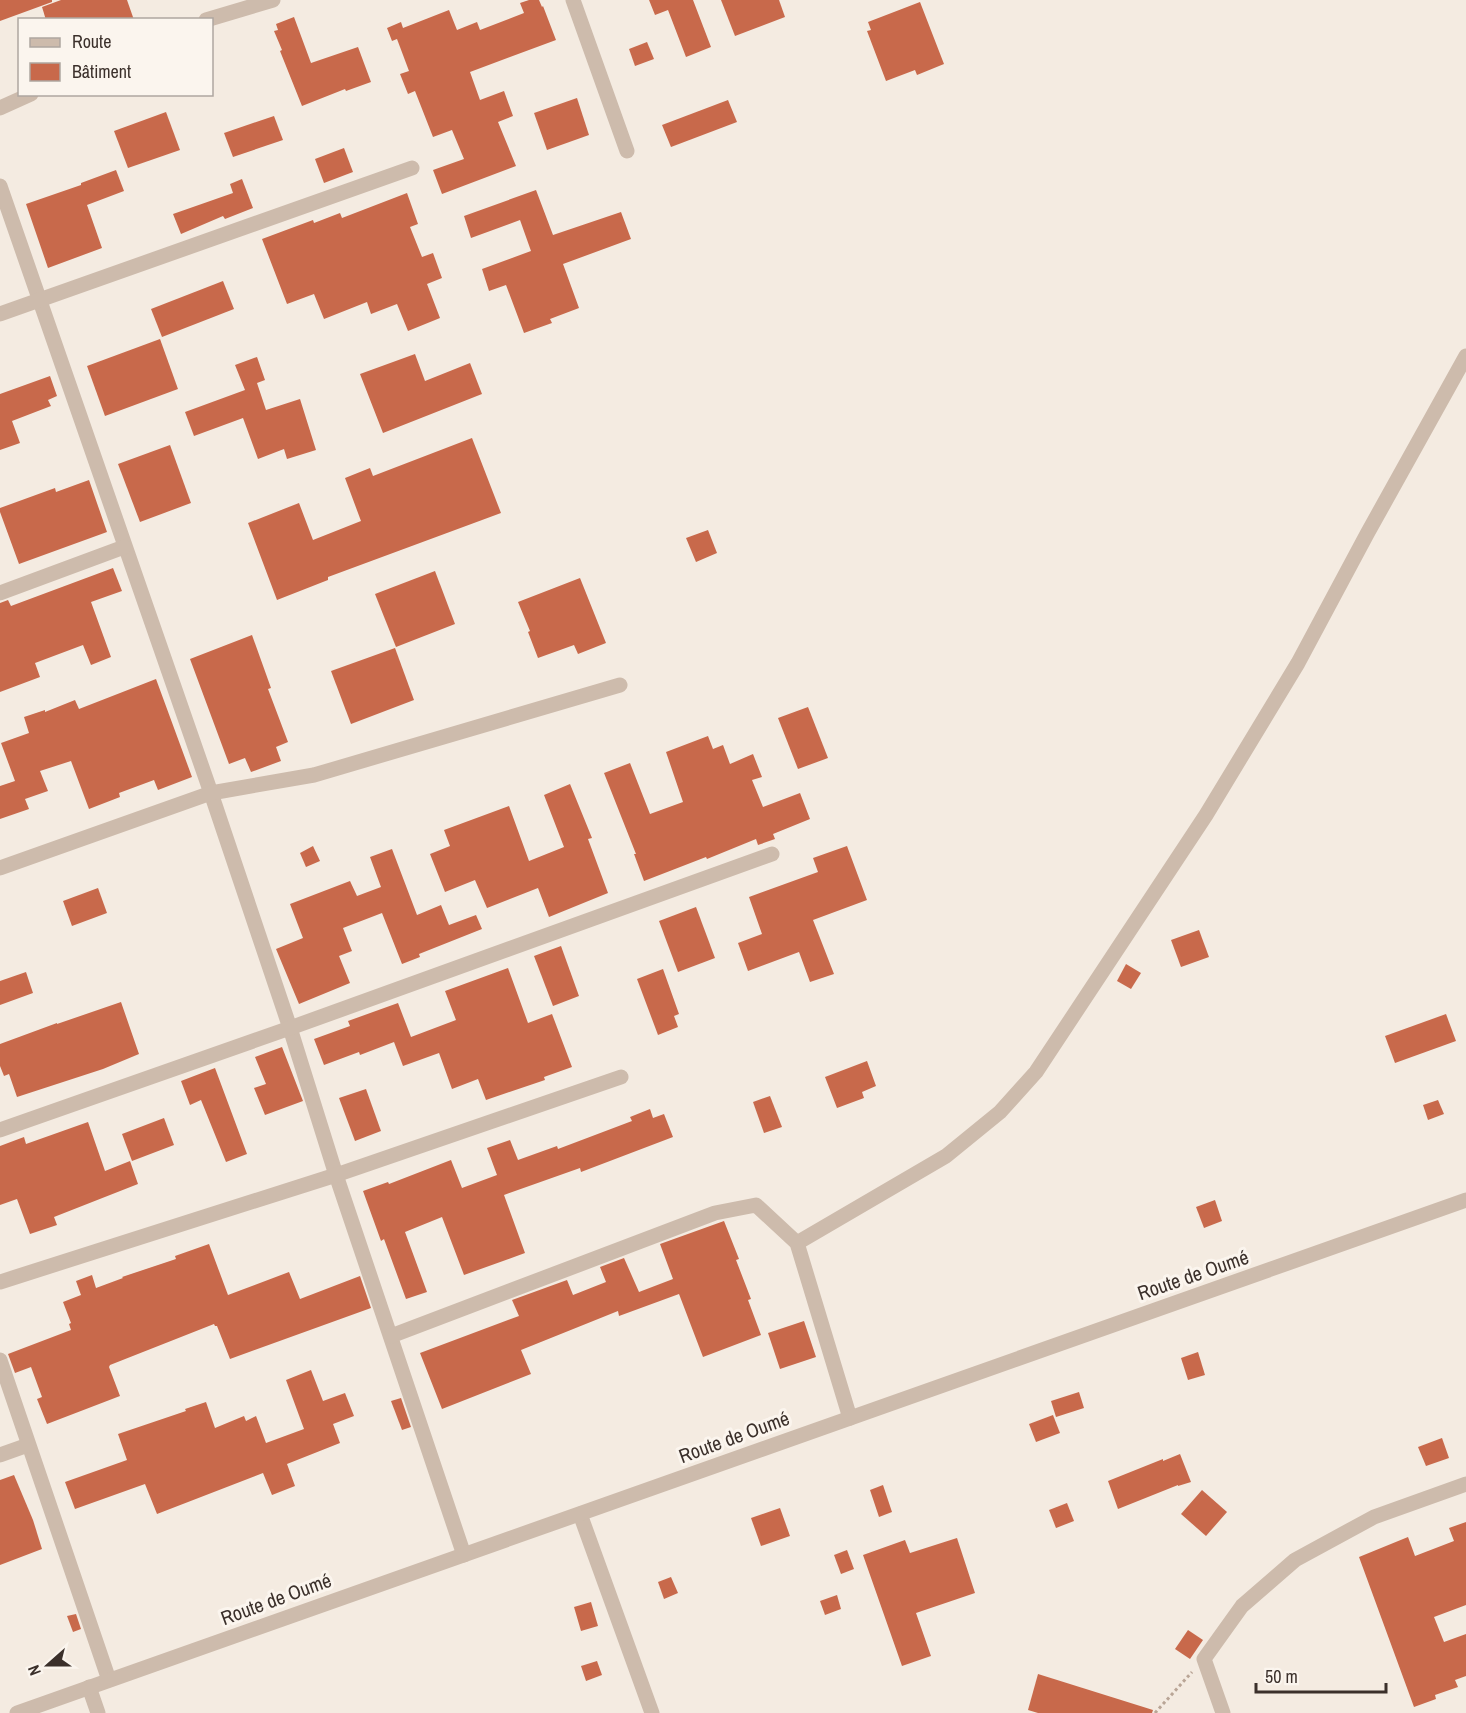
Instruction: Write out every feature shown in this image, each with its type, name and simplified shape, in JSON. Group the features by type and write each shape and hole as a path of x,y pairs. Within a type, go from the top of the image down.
{"street":[{"path":"213,18 273,0"},
{"path":"573,0 627,151"},
{"path":"0,108 27,96"},
{"path":"0,314 412,168"},
{"path":"0,186 211,793 464,1555"},
{"path":"797,1243 946,1156 1000,1112 1036,1072 1206,815 1299,663 1367,534 1466,356"},
{"path":"0,593 124,546"},
{"path":"0,868 211,793 314,775 620,685"},
{"path":"0,1130 772,854"},
{"path":"0,1282 336,1174 621,1077"},
{"name":"Route de Oumé","path":"17,1713 1466,1200"},
{"path":"391,1336 715,1213 756,1205 797,1243 850,1418"},
{"path":"0,1360 109,1680"},
{"path":"0,1455 28,1445"},
{"path":"1223,1713 1204,1659 1242,1606 1295,1560 1374,1517 1466,1484"},
{"path":"580,1514 652,1713"},
{"path":"89,1688 98,1713"}],"path":[{"path":"1155,1713 1204,1659"}],"building":[{"path":"0,0 52,0 52,2 0,21"},
{"path":"61,0 127,0 133,18 45,18 42,7"},
{"path":"539,0 556,40 470,72 480,100 504,91 513,116 498,122 516,166 442,194 433,170 464,159 452,130 433,137 415,91 408,94 400,74 409,71 397,39 392,41 387,28 401,22 403,28 449,10 457,30 477,22 480,30 524,13 520,3"},
{"path":"649,0 693,0 711,47 686,57 668,10 655,15"},
{"path":"721,0 779,0 785,17 735,36"},
{"path":"920,2 944,64 917,75 915,70 886,81 867,31 871,30 868,22"},
{"path":"294,17 311,63 358,47 371,82 346,91 345,89 302,106 274,31 278,30 276,24"},
{"path":"647,42 654,59 635,66 629,49"},
{"path":"577,98 589,135 547,150 534,113"},
{"path":"728,100 737,122 671,147 662,125"},
{"path":"166,112 180,150 128,168 114,131"},
{"path":"274,116 283,140 233,157 224,133"},
{"path":"344,148 353,172 324,183 315,159"},
{"path":"116,170 124,191 87,205 102,248 48,268 26,204"},
{"path":"242,179 253,208 225,219 223,216 181,234 173,214 233,193 230,184"},
{"path":"536,190 553,235 621,212 631,239 563,264 579,308 550,319 552,323 524,333 506,285 489,291 482,269 531,251 520,220 471,238 464,216"},
{"path":"407,193 418,224 410,227 422,257 433,253 442,278 427,284 440,318 408,331 397,304 371,314 367,302 324,319 314,294 287,304 262,239 313,220 314,223 340,213 342,218"},
{"path":"223,281 234,309 162,337 151,309"},
{"path":"160,339 178,389 105,416 87,366"},
{"path":"415,354 425,381 470,363 482,394 383,433 360,374"},
{"path":"257,357 265,380 257,383 266,410 300,399 316,450 287,459 284,449 258,459 243,418 194,436 185,412 245,390 235,365"},
{"path":"50,376 57,396 48,400 51,406 12,421 20,443 0,450 0,394"},
{"path":"472,438 501,513 328,577 328,580 277,600 248,523 299,503 313,540 361,521 345,478 370,468 373,476"},
{"path":"170,445 191,503 140,522 118,464"},
{"path":"89,480 107,532 19,564 0,508 55,488 56,492"},
{"path":"708,530 717,553 696,562 686,538"},
{"path":"113,568 122,591 91,602 111,657 91,665 83,645 35,663 40,677 0,692 0,603 8,600 11,606"},
{"path":"435,571 455,624 396,647 375,594"},
{"path":"580,578 606,643 578,654 574,645 538,658 518,602"},
{"path":"252,635 271,688 268,689 288,742 276,747 281,761 251,772 245,758 229,764 190,659"},
{"path":"395,648 414,700 351,724 331,671"},
{"path":"156,679 192,777 158,790 154,780 119,793 120,797 89,809 71,761 40,771 48,791 25,799 29,809 0,819 0,786 15,781 1,743 29,733 24,717 45,710 45,712 75,700 79,709"},
{"path":"808,707 828,758 798,769 778,718"},
{"path":"708,736 713,749 723,745 730,764 753,754 762,777 752,780 763,807 800,793 810,819 773,834 775,839 758,845 756,839 644,881 634,854 636,854 604,773 630,763 650,814 683,802 666,752"},
{"path":"570,784 592,838 588,839 608,893 549,917 538,888 487,908 475,880 445,892 430,854 450,846 444,830 509,806 529,861 564,847 544,795"},
{"path":"313,846 320,861 306,867 300,853"},
{"path":"847,846 867,900 813,920 834,974 810,982 799,952 748,971 738,943 762,934 749,897 818,872 813,858"},
{"path":"392,849 417,915 441,905 449,925 476,915 482,929 419,954 420,957 402,964 382,913 343,928 352,951 339,956 350,983 299,1004 276,949 303,938 290,904 350,881 357,896 381,887 370,857"},
{"path":"98,888 107,913 72,926 63,901"},
{"path":"696,907 715,958 678,972 659,921"},
{"path":"1199,930 1209,957 1181,967 1171,940"},
{"path":"561,946 579,996 553,1006 534,956"},
{"path":"1126,964 1141,973 1131,989 1117,981"},
{"path":"508,968 528,1023 552,1014 572,1067 544,1077 545,1080 486,1100 478,1079 452,1089 439,1053 403,1066 394,1042 324,1065 314,1039 350,1026 348,1021 398,1003 411,1037 456,1020 445,991"},
{"path":"663,969 679,1014 674,1016 678,1027 658,1035 637,979"},
{"path":"26,972 33,993 0,1005 0,981"},
{"path":"121,1002 139,1054 103,1069 17,1097 9,1074 4,1076 0,1066 0,1044"},
{"path":"1446,1014 1456,1041 1395,1063 1385,1036"},
{"path":"282,1047 303,1101 265,1115 254,1088 266,1084 255,1057"},
{"path":"867,1061 876,1086 862,1092 864,1098 837,1108 825,1077"},
{"path":"215,1068 247,1154 226,1162 201,1100 190,1105 181,1081"},
{"path":"366,1089 381,1131 355,1141 339,1098"},
{"path":"770,1096 782,1127 764,1133 753,1102"},
{"path":"1438,1100 1444,1114 1428,1120 1423,1105"},
{"path":"650,1109 653,1118 664,1114 673,1137 581,1172 580,1168 504,1195 525,1253 464,1275 442,1217 405,1232 427,1292 406,1299 363,1191 388,1182 389,1184 451,1160 462,1188 497,1175 487,1148 510,1140 518,1160 557,1146 558,1149 632,1121 630,1117"},
{"path":"164,1118 174,1145 132,1161 122,1134"},
{"path":"88,1122 105,1171 130,1161 138,1184 54,1217 57,1225 30,1234 17,1199 0,1205 0,1146 24,1137 26,1144"},
{"path":"1215,1200 1222,1221 1204,1228 1196,1207"},
{"path":"724,1221 739,1259 736,1260 751,1299 748,1300 761,1335 703,1357 679,1294 619,1316 618,1311 521,1350 531,1374 442,1409 420,1353 519,1316 512,1300 567,1280 573,1295 606,1282 600,1267 624,1258 639,1292 673,1279 660,1244"},
{"path":"209,1244 228,1295 289,1272 300,1299 360,1276 371,1308 230,1359 217,1326 214,1324 110,1365 120,1396 47,1424 37,1399 42,1397 31,1367 15,1373 8,1354 71,1330 69,1324 71,1323 63,1302 81,1295 76,1281 92,1275 96,1288 176,1259 175,1256"},
{"path":"804,1321 816,1357 780,1369 768,1333"},
{"path":"1198,1352 1205,1375 1188,1380 1181,1358"},
{"path":"311,1370 323,1401 345,1393 354,1416 333,1424 340,1443 287,1464 295,1486 272,1495 263,1473 157,1514 145,1484 75,1509 65,1482 127,1460 118,1434 186,1411 185,1409 206,1402 215,1428 244,1416 246,1421 256,1416 266,1443 304,1429 286,1380"},
{"path":"1079,1392 1084,1408 1056,1417 1051,1401"},
{"path":"401,1398 411,1427 402,1430 391,1401"},
{"path":"1053,1415 1060,1433 1036,1442 1029,1424"},
{"path":"1442,1438 1449,1458 1426,1466 1418,1447"},
{"path":"1180,1454 1191,1482 1118,1509 1108,1481"},
{"path":"14,1475 33,1520 42,1549 0,1565 0,1480"},
{"path":"883,1485 892,1512 879,1517 870,1490"},
{"path":"1202,1490 1227,1512 1206,1536 1181,1514"},
{"path":"1067,1503 1074,1521 1056,1528 1049,1510"},
{"path":"780,1508 790,1536 761,1546 751,1518"},
{"path":"1466,1522 1466,1605 1434,1617 1444,1642 1466,1634 1466,1676 1455,1680 1458,1687 1435,1695 1436,1699 1414,1707 1359,1557 1408,1537 1415,1556 1454,1541 1449,1528"},
{"path":"957,1538 975,1593 916,1613 931,1656 902,1666 863,1555 905,1540 910,1553"},
{"path":"847,1550 854,1569 841,1574 834,1555"},
{"path":"671,1577 678,1593 664,1599 658,1582"},
{"path":"837,1595 841,1609 825,1615 820,1601"},
{"path":"591,1602 598,1626 581,1631 574,1607"},
{"path":"76,1614 81,1629 73,1632 67,1616"},
{"path":"1188,1630 1203,1640 1190,1659 1175,1649"},
{"path":"597,1661 602,1675 586,1681 581,1666"},
{"path":"1038,1674 1153,1710 1152,1713 1038,1713 1028,1710"}]}
